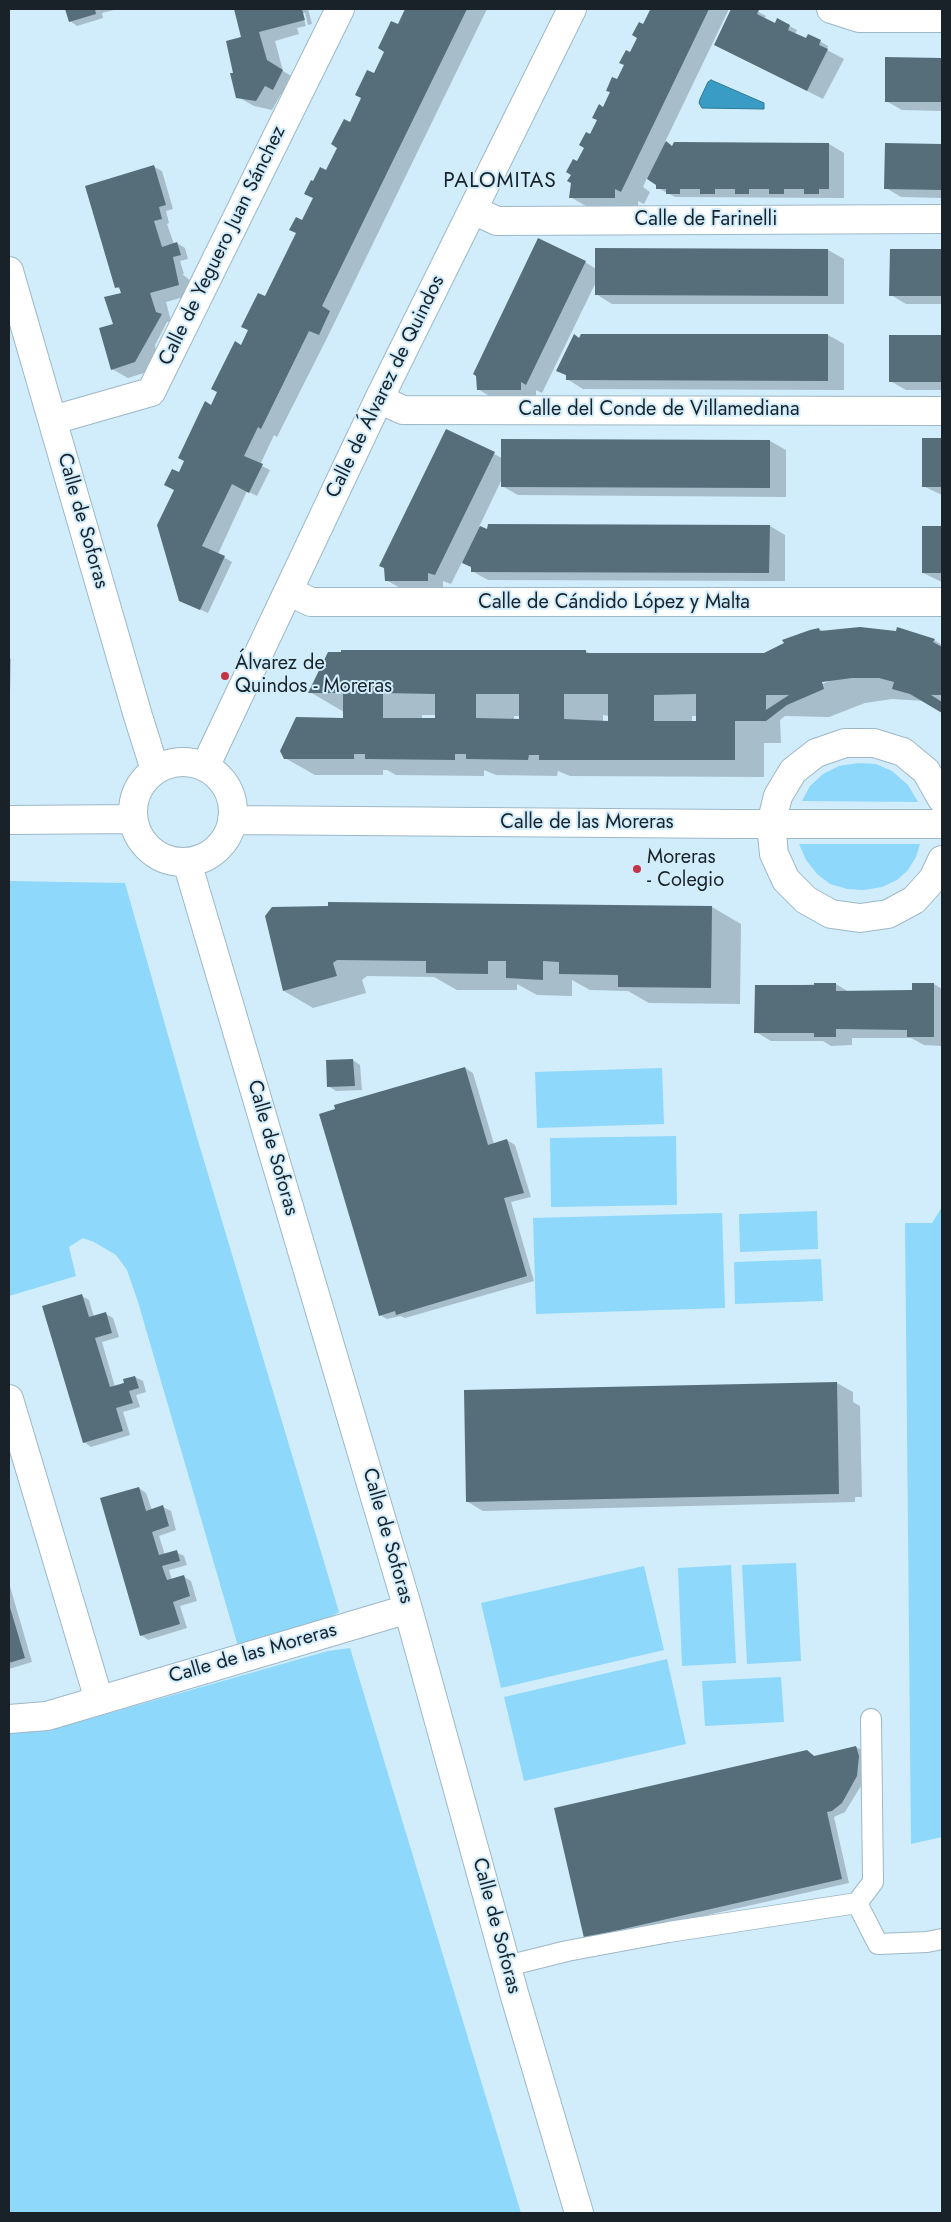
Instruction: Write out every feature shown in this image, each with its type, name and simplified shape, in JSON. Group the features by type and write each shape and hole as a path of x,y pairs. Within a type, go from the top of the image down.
{"street":[{"name":"Calle de Yeguero Juan Sánchez","path":"53,420 152,392 340,9"},
{"name":"Calle de Álvarez de Quindos","path":"205,767 379,399 572,9"},
{"path":"831,9 859,18 942,18"},
{"name":"Calle de Farinelli","path":"473,210 497,221 942,219"},
{"name":"Calle de Soforas","path":"9,272 155,770"},
{"name":"Calle del Conde de Villamediana","path":"379,399 403,410 942,411"},
{"name":"Calle de Cándido López y Malta","path":"288,591 311,602 942,602"},
{"path":"942,799 926,771 903,752 874,743 845,743 816,753 793,771 778,796 771,824 774,854 786,880 806,900 831,914 860,918 888,914 914,900 933,880 942,860"},
{"path":"188,762 205,767 218,776 228,789 232,804 232,820 227,836 217,849 203,858 187,862 172,861 158,856 146,846 137,834 133,818 133,805 137,791 155,770 171,763 188,762"},
{"path":"9,820 133,818"},
{"name":"Calle de las Moreras","path":"232,820 942,824"},
{"name":"Calle de Soforas","path":"187,862 408,1609 506,1966 579,2213"},
{"path":"9,1399 99,1700"},
{"name":"Calle de las Moreras","path":"9,1719 47,1716 408,1609"}],"lane":[{"path":"506,1966 566,1951 669,1932 858,1903 873,1882 871,1719"},
{"path":"858,1903 878,1944 927,1942 942,1939"}],"shaded area":[{"path":"711,80 764,103 764,109 702,108 699,103 700,99 708,82"},
{"path":"858,763 876,764 892,771 908,785 918,802 802,801 810,786 823,774 839,766"},
{"path":"799,844 920,844 916,857 908,870 897,880 882,887 864,890 847,889 830,884 817,874 806,860"},
{"path":"9,881 125,883 196,1134 339,1612 325,1620 238,1646 138,1302 127,1270 116,1255 83,1238 69,1247 76,1276 9,1296"},
{"path":"662,1068 664,1124 537,1128 535,1072"},
{"path":"676,1136 677,1205 551,1207 550,1138"},
{"path":"942,1207 942,1837 911,1844 905,1223 932,1223"},
{"path":"817,1211 818,1249 740,1252 739,1214"},
{"path":"722,1213 725,1308 536,1314 533,1218"},
{"path":"821,1259 823,1301 735,1304 734,1262"},
{"path":"796,1563 801,1661 747,1664 742,1565"},
{"path":"731,1565 736,1663 682,1666 678,1568"},
{"path":"644,1566 664,1650 501,1688 481,1603"},
{"path":"350,1648 521,2213 9,2213 9,1732 82,1721 328,1651"},
{"path":"667,1659 686,1744 524,1781 504,1697"},
{"path":"781,1677 784,1722 705,1726 702,1681"}],"building":[{"path":"65,9 95,9 96,14 69,22"},
{"path":"234,9 302,9 305,20 259,32 267,60 283,70 273,90 265,86 256,101 236,98 230,73 233,73 226,41 241,37"},
{"path":"405,9 467,9 322,306 330,311 319,335 309,331 261,429 258,427 244,456 263,464 249,493 232,484 202,546 225,556 200,610 179,601 157,525 174,490 164,485 172,469 179,472 184,461 178,458 205,401 211,405 217,392 211,389 235,341 241,345 248,330 241,327 258,293 265,296 296,233 289,230 296,217 302,220 313,198 304,194 320,167 326,170 337,148 331,144 344,119 350,122 361,98 355,95 367,70 374,73 384,52 378,48 391,21 398,24"},
{"path":"647,9 709,9 621,192 615,189 615,198 569,198 571,183 567,181 571,175 566,172 573,159 577,161 584,148 579,145 586,132 590,134 597,120 592,118 599,104 603,107 610,92 606,91 612,77 617,79 624,65 619,63 626,50 630,52 637,38 632,35 639,22 643,24 650,10"},
{"path":"731,9 759,10 757,14 775,23 777,18 790,25 788,30 806,38 808,34 821,40 819,45 828,49 807,91 714,45"},
{"path":"885,57 942,58 942,102 885,102"},
{"path":"666,141 672,146 674,142 829,143 829,189 819,189 819,194 804,194 804,189 784,189 784,194 769,194 769,189 749,189 749,194 735,194 735,189 715,189 715,194 700,194 700,189 680,189 680,194 666,194 666,189 656,189 656,185 647,179"},
{"path":"885,143 942,144 942,190 884,189"},
{"path":"154,165 166,205 159,207 162,219 154,221 162,247 177,242 181,255 173,257 179,285 150,293 156,312 162,314 135,362 111,370 99,328 113,324 104,297 121,293 119,287 115,288 85,186"},
{"path":"538,238 586,261 526,385 521,382 521,390 477,390 476,376 473,374"},
{"path":"595,248 828,249 828,296 595,295"},
{"path":"890,249 942,249 942,296 889,296"},
{"path":"574,334 579,338 581,334 828,334 828,381 566,380 566,375 556,371"},
{"path":"889,335 942,335 942,382 889,382"},
{"path":"446,429 495,452 435,575 428,573 428,581 385,581 384,568 379,566"},
{"path":"922,438 942,438 942,487 922,487"},
{"path":"501,439 770,440 770,488 501,487"},
{"path":"488,524 770,525 769,573 471,572 471,567 462,563 480,526 487,529"},
{"path":"922,526 942,526 942,573 922,573"},
{"path":"860,627 896,631 897,627 935,639 933,642 942,647 942,695 931,695 942,702 942,713 910,694 892,689 894,682 879,678 852,678 822,682 824,689 787,705 766,721 735,721 735,760 539,760 539,755 529,755 528,760 466,759 466,754 455,754 455,760 365,759 365,754 354,754 354,759 284,759 280,751 296,717 343,718 343,693 308,693 328,652 341,652 341,650 586,650 586,653 764,653 784,643 782,640 810,630 819,628 820,631","holes":["383,693 435,694 435,718 383,718","476,694 519,694 519,719 476,718","564,694 608,694 608,721 564,719","696,694 696,721 654,721 654,695","766,695 789,695 766,710"]},
{"path":"328,902 712,906 711,988 618,987 618,975 559,974 559,962 543,961 543,980 506,978 506,961 488,961 488,974 426,973 426,961 337,960 333,963 337,976 283,991 265,916 272,907 328,906"},
{"path":"814,983 836,983 836,991 912,990 912,983 934,983 934,1037 907,1037 907,1030 836,1029 836,1037 814,1037 814,1033 754,1033 755,985 814,985"},
{"path":"353,1059 355,1086 327,1087 326,1060"},
{"path":"465,1067 488,1145 507,1139 524,1193 504,1198 527,1276 396,1315 395,1311 379,1316 319,1114 335,1109 334,1105"},
{"path":"82,1294 89,1317 106,1312 112,1333 95,1338 110,1387 124,1383 123,1379 135,1376 139,1388 129,1391 133,1403 116,1408 123,1431 83,1443 42,1306"},
{"path":"837,1382 839,1494 466,1502 464,1390"},
{"path":"139,1487 146,1511 163,1505 169,1526 152,1532 159,1555 177,1550 180,1561 162,1566 167,1580 184,1575 190,1596 173,1602 180,1624 140,1636 100,1498"},
{"path":"9,1604 25,1658 9,1663"},
{"path":"856,1746 859,1756 857,1776 842,1803 832,1811 827,1812 842,1879 584,1938 554,1808 807,1750 814,1756"}],"place":[{"name":"Álvarez de Quindos - Moreras","path":"225,676"},
{"name":"Moreras - Colegio","path":"637,869"}],"district":[{"name":"PALOMITAS","path":"500,182"}]}
